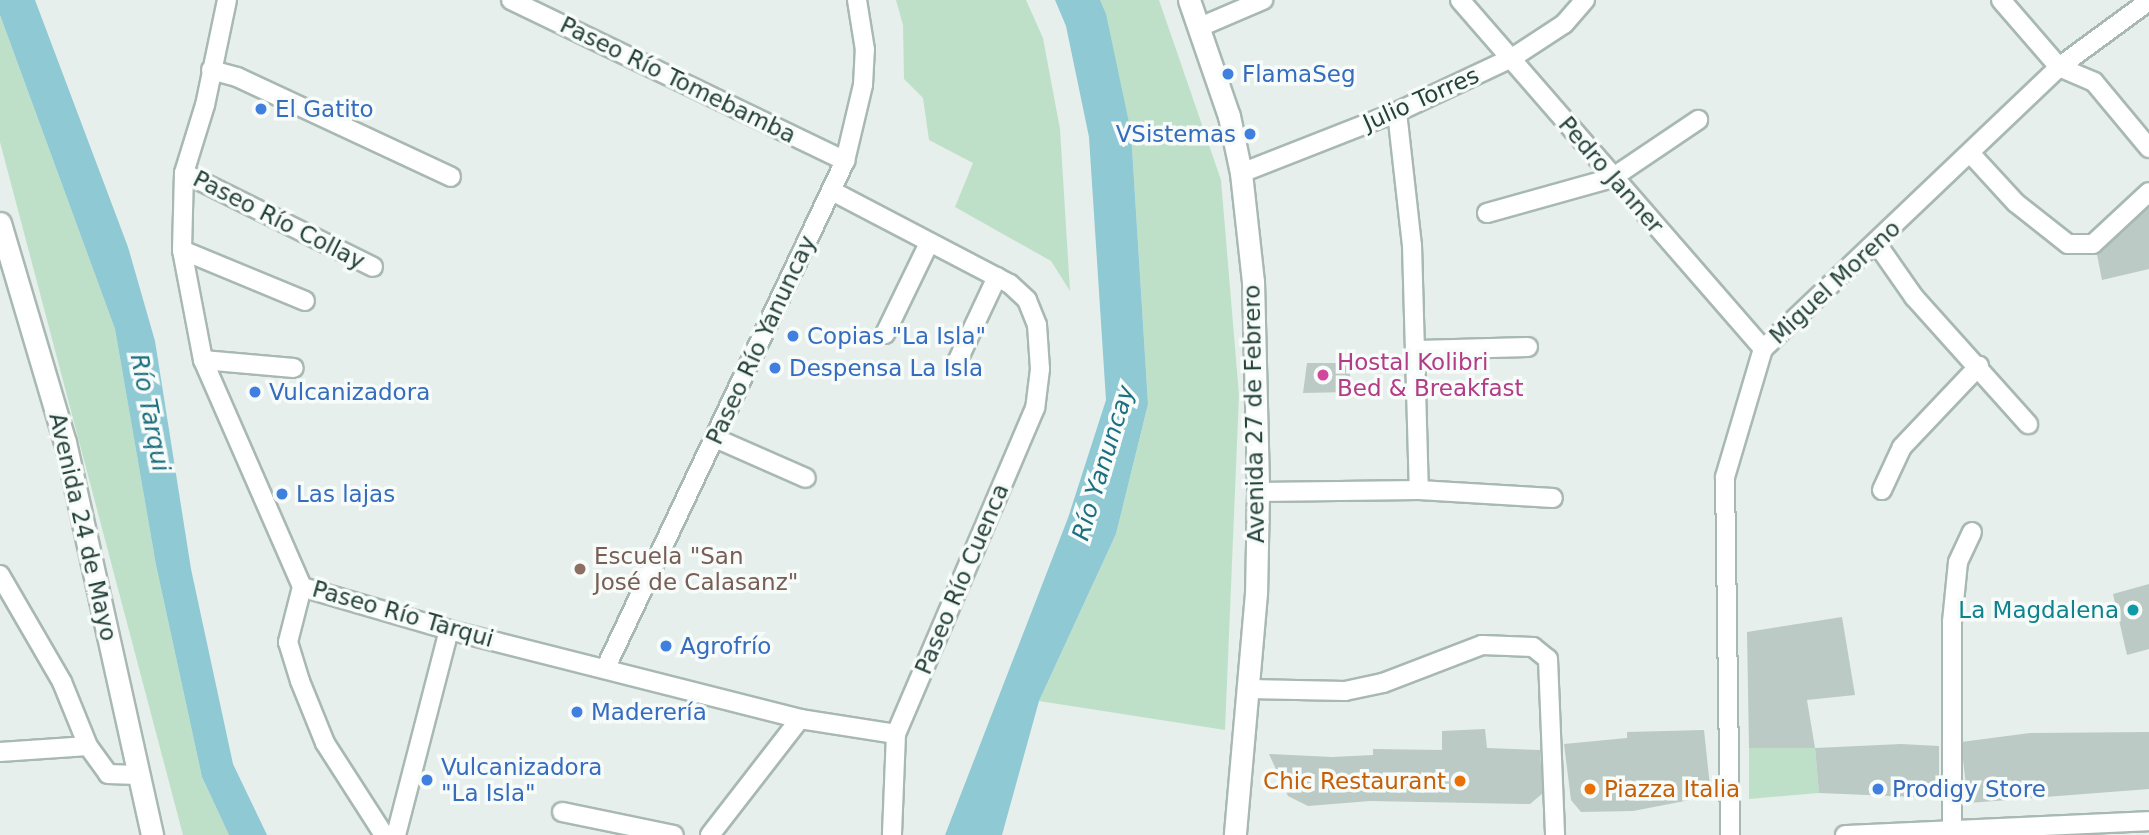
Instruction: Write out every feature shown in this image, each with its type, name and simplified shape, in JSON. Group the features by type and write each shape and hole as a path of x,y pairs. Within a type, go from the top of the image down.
{"street":[{"name":"Paseo Río Tarqui","path":"227,0 184,173 182,250 204,360 302,587 449,630 606,667 800,719 896,734"},
{"name":"Paseo Río Tomebamba","path":"511,0 845,161"},
{"name":"Paseo Río Yanuncay","path":"606,667 845,161 863,85 865,50 857,0"},
{"name":"Avenida 27 de Febrero","path":"1189,0 1200,27 1241,173 1254,293 1258,492 1249,690 1235,835"},
{"path":"1200,27 1263,0"},
{"name":"Pedro Janner","path":"1460,0 1763,349"},
{"name":"Julio Torres","path":"1241,173 1397,112 1512,58 1564,24 1585,0"},
{"path":"2001,0 2059,66 2094,82 2149,148"},
{"name":"Miguel Moreno","path":"1730,835 1725,477 1763,349 1877,244 2059,66 2149,1"},
{"path":"211,70 237,77 451,177"},
{"path":"1397,112 1418,350 1419,490"},
{"path":"1487,213 1612,178 1698,120"},
{"path":"1970,153 2016,203 2068,244 2093,244 2149,192"},
{"name":"Paseo Río Collay","path":"184,173 373,268"},
{"path":"832,191 997,277 957,362"},
{"name":"Avenida 24 de Mayo","path":"0,223 65,442 152,835"},
{"path":"885,334 929,243"},
{"path":"1877,244 1914,297 1979,366 2028,424"},
{"path":"182,250 305,301"},
{"name":"Paseo Río Cuenca","path":"892,835 896,734 1035,408 1040,369 1037,325 1027,300 997,277"},
{"path":"1418,350 1528,347"},
{"path":"204,360 294,368"},
{"path":"1882,490 1902,447 1979,366"},
{"path":"715,438 806,478"},
{"path":"1258,492 1419,490 1553,498"},
{"path":"1952,832 1952,622 1958,562 1972,532"},
{"path":"0,575 62,682 88,746 108,774 138,775"},
{"path":"302,587 288,642 300,681 325,743 384,835"},
{"path":"396,835 449,630"},
{"path":"1249,690 1345,691 1383,683 1482,645 1533,647 1548,659 1555,835"},
{"path":"710,835 800,719"},
{"path":"0,752 88,746"},
{"path":"562,812 674,835"},
{"path":"1845,835 2149,821"}],"green space":[{"path":"896,0 1026,0 1043,38 1060,129 1070,291 1051,261 955,207 973,163 929,140 923,98 904,79 903,25"},
{"path":"1100,0 1159,0 1221,180 1239,395 1225,730 1039,701 1116,534 1148,404 1131,132"},
{"path":"0,15 115,329 156,565 202,777 229,835 183,835 0,142"},
{"path":"1749,748 1815,748 1819,793 1749,799"}],"water":[{"name":"Río Tarqui","path":"0,0 35,0 128,247 155,341 191,569 233,764 267,835 229,835 202,777 156,565 115,329 0,15"},
{"name":"Río Yanuncay","path":"1055,0 1100,0 1106,14 1131,132 1148,404 1116,534 1039,701 1002,835 945,835 1068,518 1106,400 1089,137 1066,26"}],"building":[{"path":"2149,203 2149,269 2102,280 2095,244"},
{"path":"1307,363 1350,363 1350,392 1303,393"},
{"name":"La Magdalena","path":"2149,584 2149,649 2127,655 2113,594"},
{"path":"1842,617 1855,695 1807,700 1815,748 1749,748 1747,632"},
{"path":"1485,729 1487,748 1540,750 1543,793 1530,804 1370,801 1308,806 1288,796 1269,754 1332,757 1373,755 1373,749 1442,750 1442,731"},
{"path":"1704,730 1711,796 1633,811 1581,812 1571,800 1564,744 1627,738 1627,732"},
{"path":"2149,732 2149,789 1968,803 1961,742 2030,733"},
{"path":"1901,744 1939,746 1939,798 1819,793 1815,748"}],"place":[{"name":"FlamaSeg","path":"1228,74"},
{"name":"El Gatito","path":"261,109"},
{"name":"VSistemas","path":"1250,134"},
{"name":"Copias \"La Isla\"","path":"793,336"},
{"name":"Despensa La Isla","path":"775,368"},
{"name":"Hostal Kolibri Bed & Breakfast","path":"1323,375"},
{"name":"Vulcanizadora","path":"255,392"},
{"name":"Las lajas","path":"282,494"},
{"name":"Escuela \"San José de Calasanz\"","path":"580,569"},
{"name":"La Magdalena","path":"2133,610"},
{"name":"Agrofrío","path":"666,646"},
{"name":"Maderería","path":"577,712"},
{"name":"Vulcanizadora \"La Isla\"","path":"427,780"},
{"name":"Chic Restaurant","path":"1460,781"},
{"name":"Piazza Italia","path":"1590,789"},
{"name":"Prodigy Store","path":"1878,789"}]}
